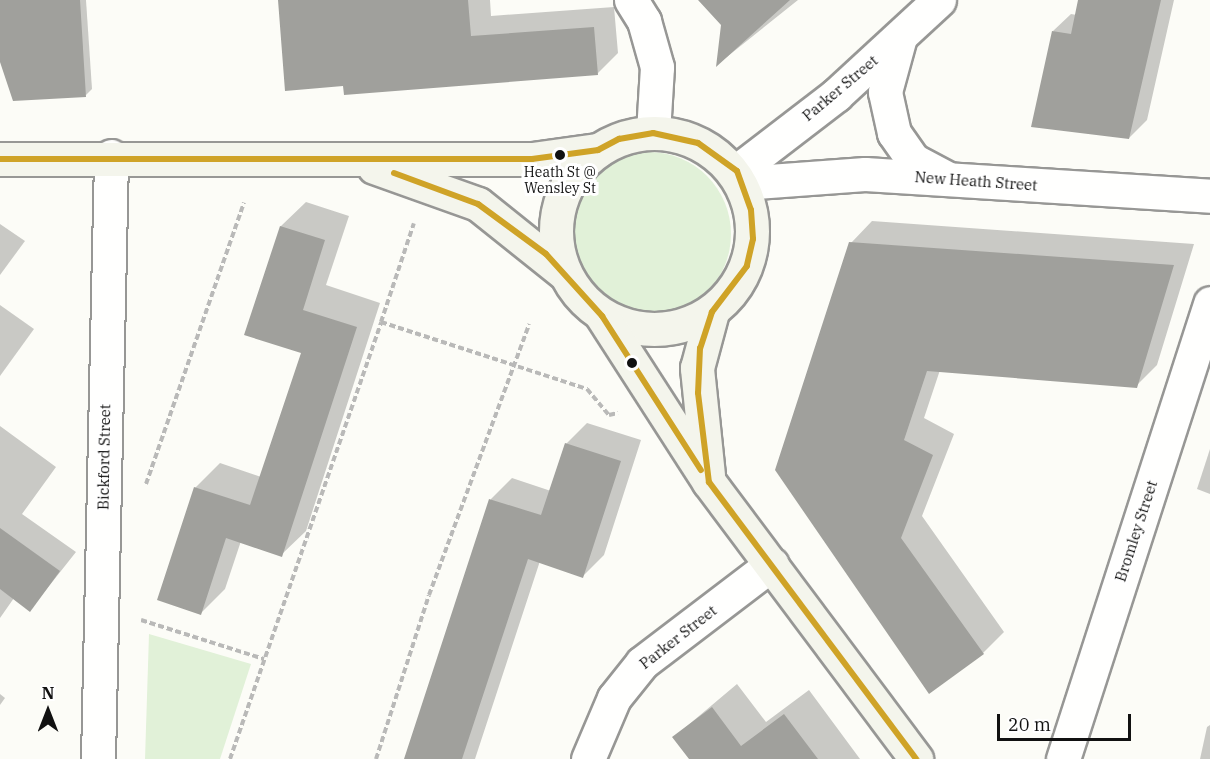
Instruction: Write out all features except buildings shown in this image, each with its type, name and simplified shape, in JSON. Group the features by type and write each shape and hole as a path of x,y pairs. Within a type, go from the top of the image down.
{"main road":[{"path":"0,159 111,156 532,159 598,150 619,139 653,133 698,143 740,177 753,239 747,267 712,312 697,368 709,482"},
{"path":"563,272 556,215 565,188 598,150"},
{"path":"340,156 478,204 563,272 602,316 709,482 916,759"},
{"path":"602,316 657,330 686,325 712,312"}],"street":[{"path":"631,0 644,21 657,67 653,133"},
{"name":"Parker Street","path":"740,177 836,95 939,0"},
{"path":"900,36 885,92 894,133 914,160 948,179"},
{"name":"Bickford Street","path":"98,759 111,156"},
{"name":"New Heath Street","path":"740,177 801,175 948,179 1210,196"},
{"name":"Bromley Street","path":"1063,759 1210,303"},
{"name":"Parker Street","path":"588,759 614,698 642,663 772,564"}],"path":[{"path":"143,494 244,203"},
{"path":"230,759 417,215"},
{"path":"381,322 587,388 609,415 631,410"},
{"path":"376,759 511,365 529,324"},
{"path":"140,620 264,659"}],"green space":[{"path":"649,152 680,158 707,176 725,203 731,234 725,265 707,292 680,310 649,316 618,310 591,292 573,265 567,234 573,203 591,176 618,158"},
{"path":"149,634 251,664 220,759 145,759"}],"transit line":[{"path":"0,159 532,159 598,150 619,139 653,133 698,143 737,171 751,210 753,239 747,266 712,312 700,348 698,393 709,482 916,759"},
{"path":"394,173 478,204 546,254 602,316 701,470"}],"place":[{"name":"Heath St @ Wensley St","path":"560,155"}]}
